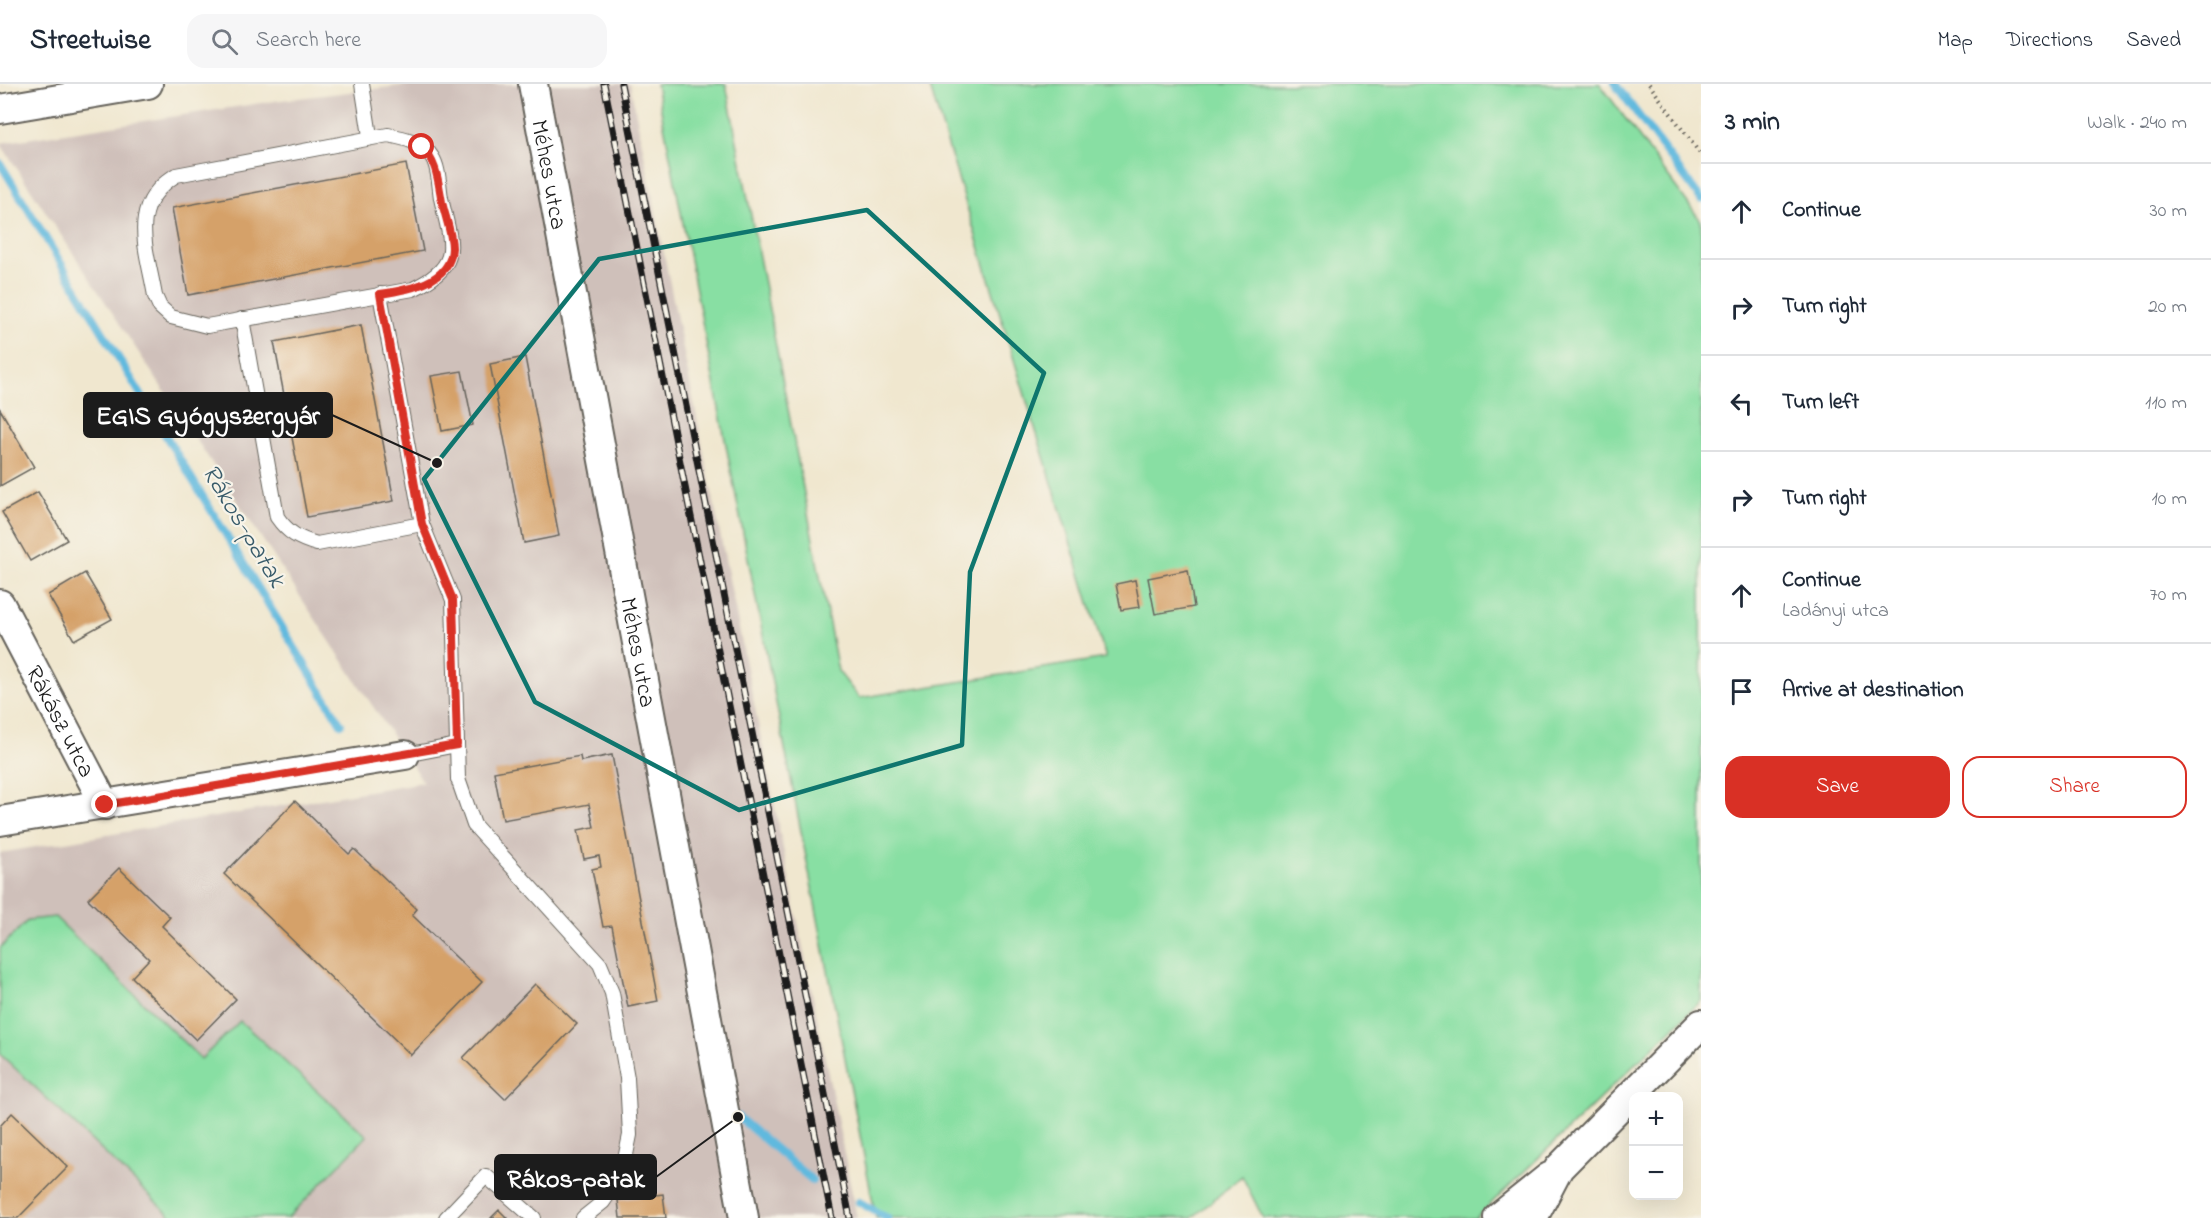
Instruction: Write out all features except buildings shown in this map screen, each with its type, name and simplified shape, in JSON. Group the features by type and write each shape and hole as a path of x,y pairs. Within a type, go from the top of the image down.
{"street":[{"path":"0,109 148,84"},
{"name":"Méhes utca","path":"533,84 744,1218"},
{"name":"Rákász utca","path":"0,604 105,805"},
{"path":"0,822 405,754"},
{"path":"1498,1218 1560,1168 1701,1024"},
{"path":"1533,1218 1560,1168"}],"lane":[{"path":"362,84 370,136"},
{"path":"388,135 406,138 422,147 433,158 452,248 447,264 434,279 413,289 380,294 207,326 171,317 160,307 155,296 144,227 144,214 149,200 163,183 176,175 370,136 388,135"},
{"path":"380,294 422,524 453,600 458,779 474,825 600,964 612,993 627,1078 630,1135 622,1174 603,1202 583,1218"},
{"path":"242,319 277,518 286,530 301,539 317,544 422,524"},
{"path":"405,754 457,745"},
{"path":"446,1218 486,1176 534,1218"}],"path":[{"path":"1649,84 1701,155"}],"highlighted area":[{"path":"867,210 1044,373 970,572 962,745 739,810 535,702 424,479 599,259"}],"shaded area":[{"path":"416,84 630,84 857,1218 0,1218 0,853 423,782 0,143 274,101"}],"green space":[{"path":"656,84 726,84 838,671 859,698 1106,658 929,84 1600,84 1701,221 1701,1001 1476,1218 1263,1218 1242,1176 1192,1218 876,1218"},
{"path":"55,917 201,1059 240,1021 367,1136 288,1218 173,1218 0,1054 0,948 28,920"}],"waterway":[{"name":"Rákos-patak","path":"1615,84 1701,199"},
{"name":"Rákos-patak","path":"0,163 341,724"},
{"name":"Rákos-patak","path":"738,1117 812,1180"},
{"name":"Rákos-patak","path":"859,1202 887,1218"}],"railway":[{"path":"604,84 832,1218"},
{"path":"621,84 850,1218"}],"place":[{"name":"EGIS Gyógyszergyár","path":"437,463"},
{"name":"Rákos-patak","path":"738,1117"}],"route":[{"path":"105,805 457,745 453,600 422,524 380,294 413,289 434,279 447,264 452,248 433,158 422,147"}]}
